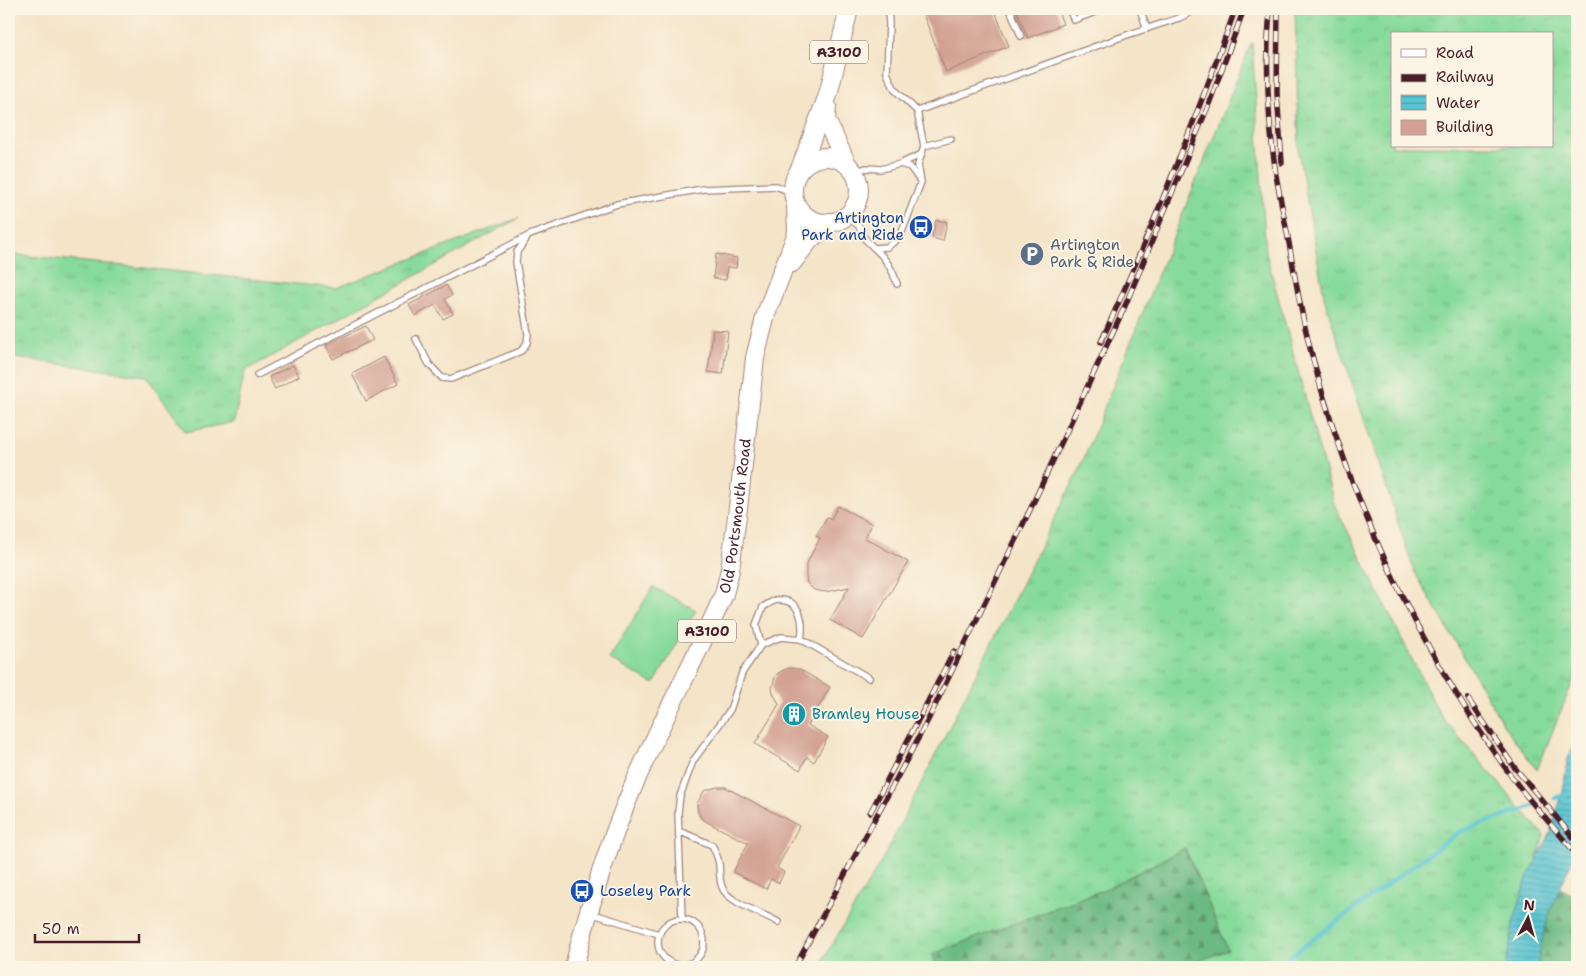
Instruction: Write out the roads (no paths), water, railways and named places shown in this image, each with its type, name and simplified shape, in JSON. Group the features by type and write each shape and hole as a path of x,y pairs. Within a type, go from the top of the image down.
{"main road":[{"name":"A3100","path":"800,169 828,96 848,9"},
{"name":"A3100","path":"828,96 826,120 832,136 851,168"},
{"path":"823,157 836,158 851,168 859,187 857,200 851,211 835,221 816,221 804,215 794,199 794,180 800,169 810,160 823,157"},
{"name":"Old Portsmouth Road","path":"574,967 588,912 607,854 633,786 724,594 730,570 756,358 766,314 797,233 794,199"},
{"name":"Old Portsmouth Road","path":"780,279 808,242 835,221"}],"lane":[{"path":"874,248 887,248 900,237 921,182 918,165 924,146 917,112 895,90 887,73 888,9"},
{"path":"1010,9 1020,36"},
{"path":"1069,9 1074,20 1103,9"},
{"path":"1140,9 1147,29"},
{"path":"917,112 1127,35 1179,18 1190,10 1198,9"},
{"path":"924,146 951,139"},
{"path":"851,168 881,169 900,164 920,155"},
{"path":"900,164 910,167 921,182"},
{"path":"257,375 530,235 617,204 703,189 776,186 794,199"},
{"path":"835,221 848,217 858,226 863,237 882,254 894,272 897,284"},
{"path":"416,339 429,364 442,378 451,379 521,351 527,343 528,334 516,262 517,252 530,235"},
{"path":"761,645 756,625 763,607 776,600 791,603 801,614 803,626 801,639"},
{"path":"682,920 678,812 680,796 693,760 730,710 742,673 761,645 782,637 801,639 870,678"},
{"path":"679,831 712,845 724,892 742,905 764,913 778,922"},
{"path":"588,912 659,934"},
{"path":"682,920 690,922 699,929 703,936 701,953 689,964 676,966 668,962 660,952 658,945 659,934 663,927 670,922 682,920"}],"water":[{"path":"1577,737 1577,849 1550,911 1537,967 1506,967 1513,923 1527,878 1550,834 1563,791 1567,761"}],"waterway":[{"path":"1555,798 1564,795"},
{"path":"1275,967 1459,832 1533,806"}],"railway":[{"path":"795,967 927,722 1028,514 1125,306 1209,104 1244,9"},
{"path":"1270,9 1268,92 1276,175 1307,335 1326,405 1345,461 1366,516 1390,570 1416,623 1445,674 1476,725 1517,784 1577,855"},
{"path":"1278,9 1277,93 1282,163"},
{"path":"1101,342 1171,179 1234,13"},
{"path":"870,813 954,651"},
{"path":"1468,699 1515,768 1577,842"}],"place":[{"name":"Artington Park and Ride","path":"921,227"},
{"name":"Artington Park & Ride","path":"1032,254"},
{"name":"Bramley House","path":"794,714"},
{"name":"Loseley Park","path":"582,891"}]}
